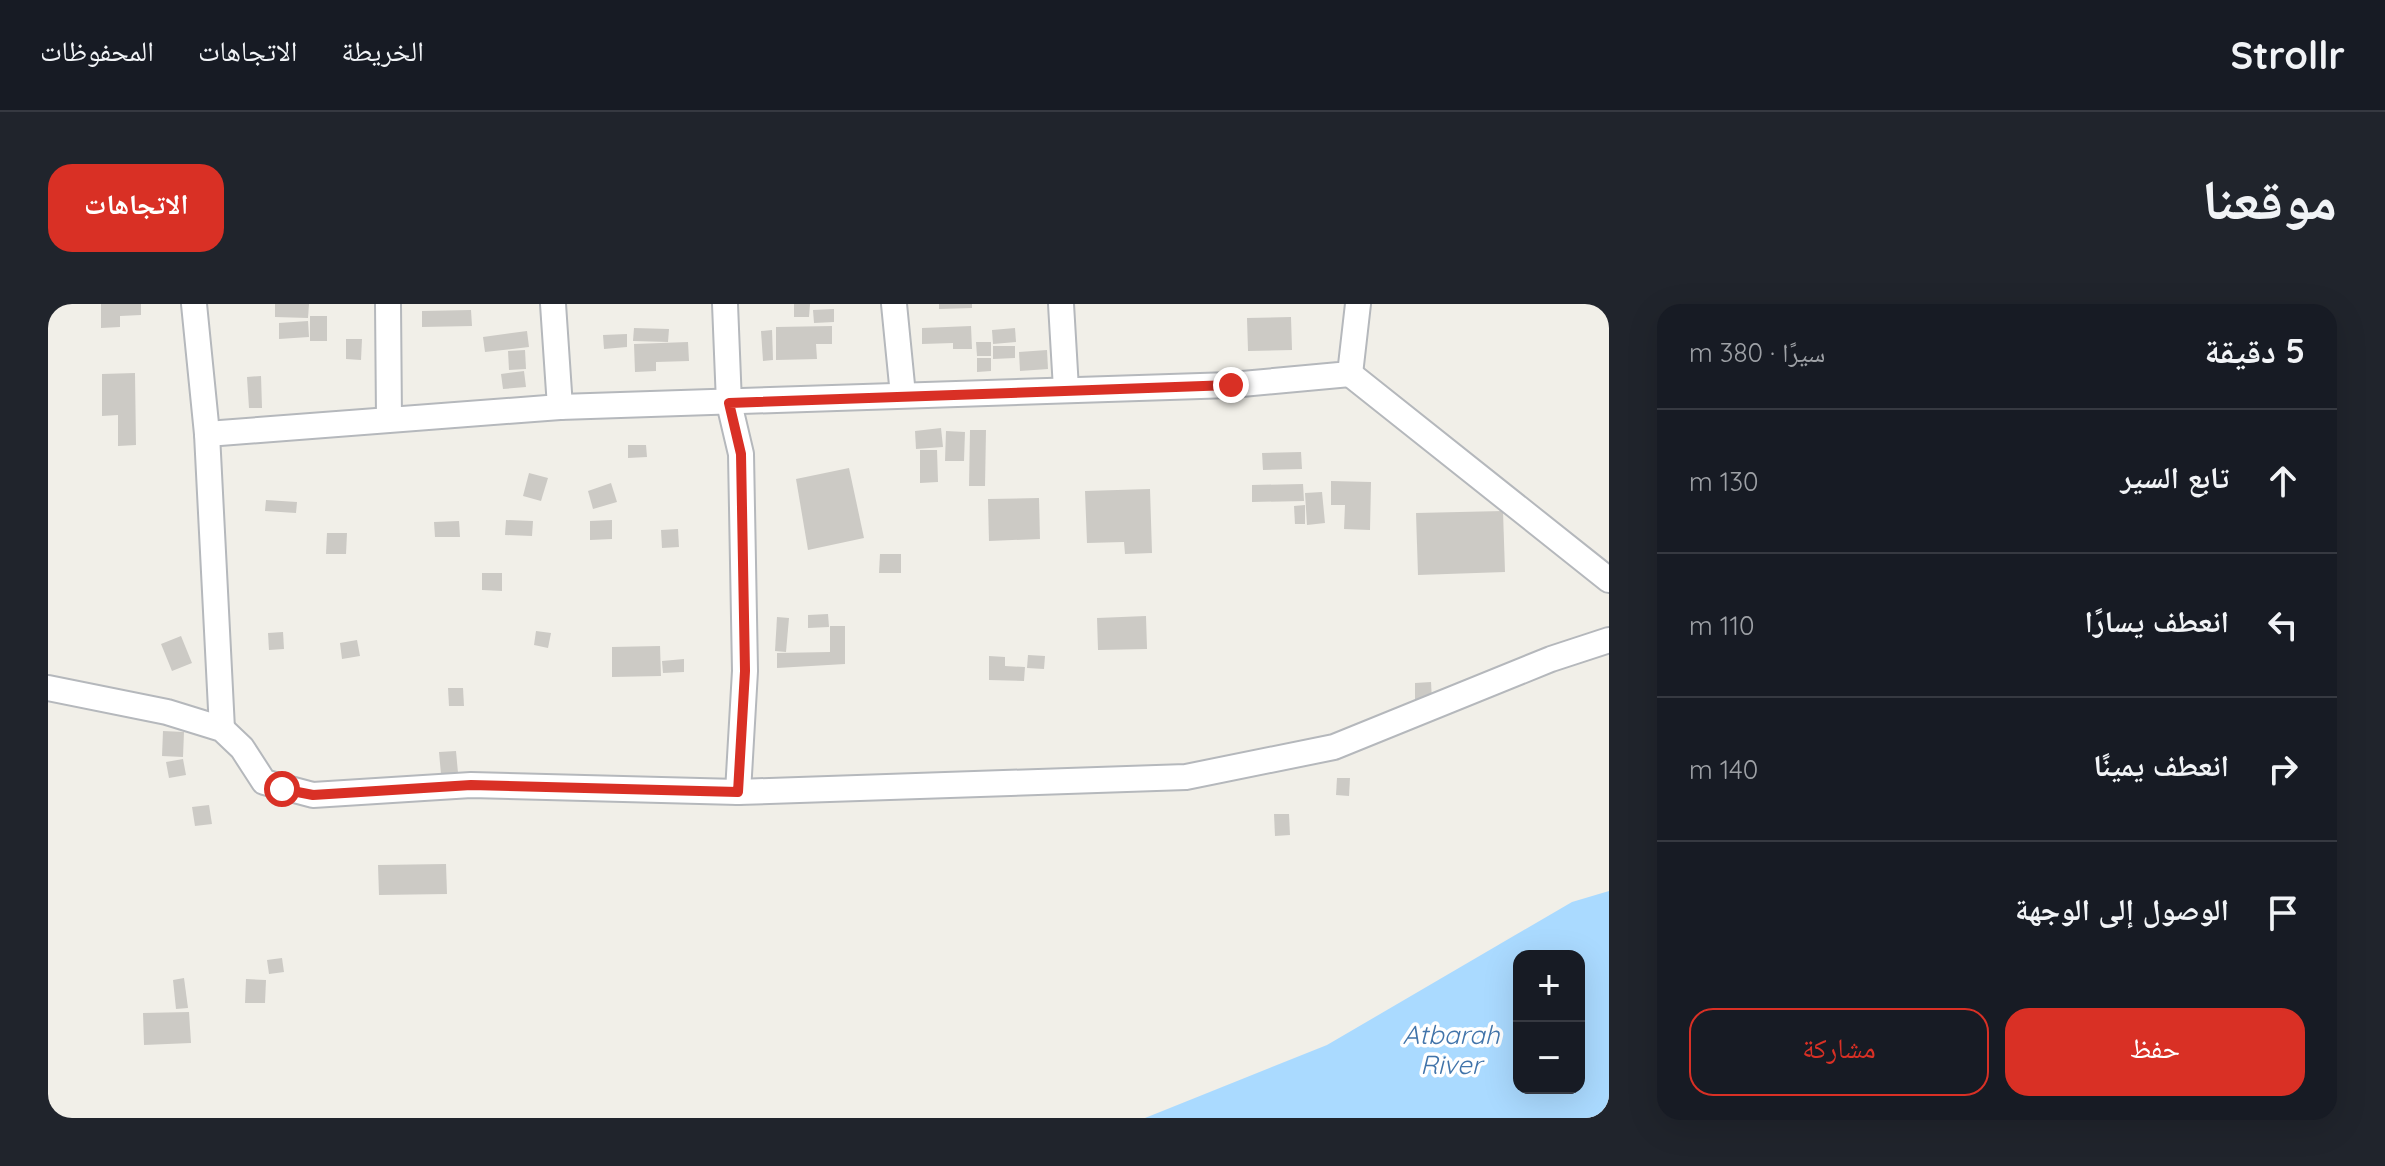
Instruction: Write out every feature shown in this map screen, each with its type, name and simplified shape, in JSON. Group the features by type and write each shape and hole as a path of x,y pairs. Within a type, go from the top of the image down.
{"street":[{"path":"194,304 207,434 222,729"},
{"path":"388,304 389,418"},
{"path":"553,304 560,407"},
{"path":"725,304 729,403 741,454 745,671 738,792"},
{"path":"894,304 903,395"},
{"path":"1061,304 1066,389"},
{"path":"1350,374 1358,304"},
{"path":"207,434 560,407 1231,385 1350,374 1609,580"},
{"path":"48,688 167,712 222,729 242,748 264,782 313,795 471,785 738,792 1186,777 1334,747 1551,659 1609,640"}],"water":[{"name":"Atbarah River","path":"1609,891 1609,1118 1145,1118 1327,1045 1572,902"}],"building":[{"path":"101,304 141,304 141,315 120,316 120,327 101,328"},
{"path":"275,304 309,304 308,318 275,317"},
{"path":"794,304 810,304 809,317 794,317"},
{"path":"939,304 972,304 972,308 939,309"},
{"path":"834,309 834,322 814,323 813,310"},
{"path":"471,310 472,326 422,327 422,311"},
{"path":"310,316 327,316 327,341 310,341"},
{"path":"1291,317 1292,350 1248,351 1247,318"},
{"path":"308,321 309,337 279,339 279,323"},
{"path":"832,326 832,344 816,344 817,359 776,360 776,327"},
{"path":"971,326 972,349 953,349 953,343 922,344 922,328"},
{"path":"634,328 669,329 668,342 633,341"},
{"path":"1015,328 1016,342 993,344 992,330"},
{"path":"772,330 773,360 763,361 761,331"},
{"path":"527,331 529,347 485,352 483,337"},
{"path":"627,334 627,347 604,349 603,335"},
{"path":"346,339 362,339 361,360 346,359"},
{"path":"688,342 689,361 656,362 656,371 635,372 634,344"},
{"path":"976,342 991,342 991,356 977,356"},
{"path":"993,346 1015,346 1015,358 993,359"},
{"path":"525,350 526,369 509,370 508,351"},
{"path":"1047,350 1048,369 1020,371 1019,352"},
{"path":"977,358 991,358 991,371 977,372"},
{"path":"524,371 526,387 503,389 501,374"},
{"path":"135,373 136,445 118,446 118,415 102,416 102,374"},
{"path":"261,376 262,408 249,408 247,377"},
{"path":"941,428 943,447 916,449 915,431"},
{"path":"970,430 986,430 985,486 969,486"},
{"path":"946,431 965,432 964,461 945,461"},
{"path":"628,445 646,445 647,457 628,458"},
{"path":"920,450 937,450 938,482 920,483"},
{"path":"1301,452 1302,469 1263,470 1262,453"},
{"path":"849,468 864,538 808,550 796,479"},
{"path":"529,473 548,478 541,501 523,496"},
{"path":"1331,481 1371,482 1370,530 1344,529 1345,505 1331,505"},
{"path":"611,483 617,502 593,509 588,491"},
{"path":"1303,484 1304,501 1252,502 1252,485"},
{"path":"1150,489 1152,553 1125,554 1124,542 1087,543 1085,491"},
{"path":"1322,492 1325,523 1307,525 1305,493"},
{"path":"1039,498 1040,539 989,541 988,499"},
{"path":"266,500 297,502 296,513 265,511"},
{"path":"1305,505 1305,524 1295,524 1294,506"},
{"path":"1503,511 1505,572 1418,575 1416,513"},
{"path":"506,520 533,521 532,536 505,535"},
{"path":"612,520 612,539 590,540 590,521"},
{"path":"459,521 460,537 435,537 434,522"},
{"path":"678,529 679,547 662,548 661,530"},
{"path":"327,533 347,533 346,554 326,554"},
{"path":"880,554 901,554 901,573 879,573"},
{"path":"482,573 502,573 502,591 482,590"},
{"path":"828,614 829,627 808,628 808,615"},
{"path":"1146,616 1147,649 1098,650 1097,618"},
{"path":"777,617 789,618 786,652 775,651"},
{"path":"830,626 845,626 845,664 777,668 777,653 830,652"},
{"path":"536,631 551,633 548,648 534,645"},
{"path":"283,632 284,649 269,650 268,633"},
{"path":"181,636 192,663 172,671 161,644"},
{"path":"357,640 360,656 342,659 340,643"},
{"path":"660,646 661,676 612,677 612,647"},
{"path":"1028,655 1045,656 1044,669 1027,668"},
{"path":"989,656 1005,657 1005,666 1025,667 1024,681 989,680"},
{"path":"684,659 684,672 663,673 662,661"},
{"path":"1431,682 1432,700 1415,700 1415,683"},
{"path":"448,688 463,688 464,706 449,706"},
{"path":"163,731 184,732 183,757 162,756"},
{"path":"456,751 458,773 441,774 439,752"},
{"path":"183,759 186,775 169,778 166,762"},
{"path":"1337,778 1350,778 1349,796 1336,795"},
{"path":"209,805 212,824 195,826 192,807"},
{"path":"1274,814 1289,814 1290,835 1275,836"},
{"path":"446,864 447,894 379,895 378,865"},
{"path":"282,958 284,972 269,974 267,960"},
{"path":"184,978 188,1008 176,1009 173,980"},
{"path":"246,979 266,980 265,1003 245,1003"},
{"path":"189,1012 191,1043 144,1045 143,1013"}],"route":[{"path":"282,789 313,795 471,785 738,792 745,671 741,454 729,403 1231,385"}]}
